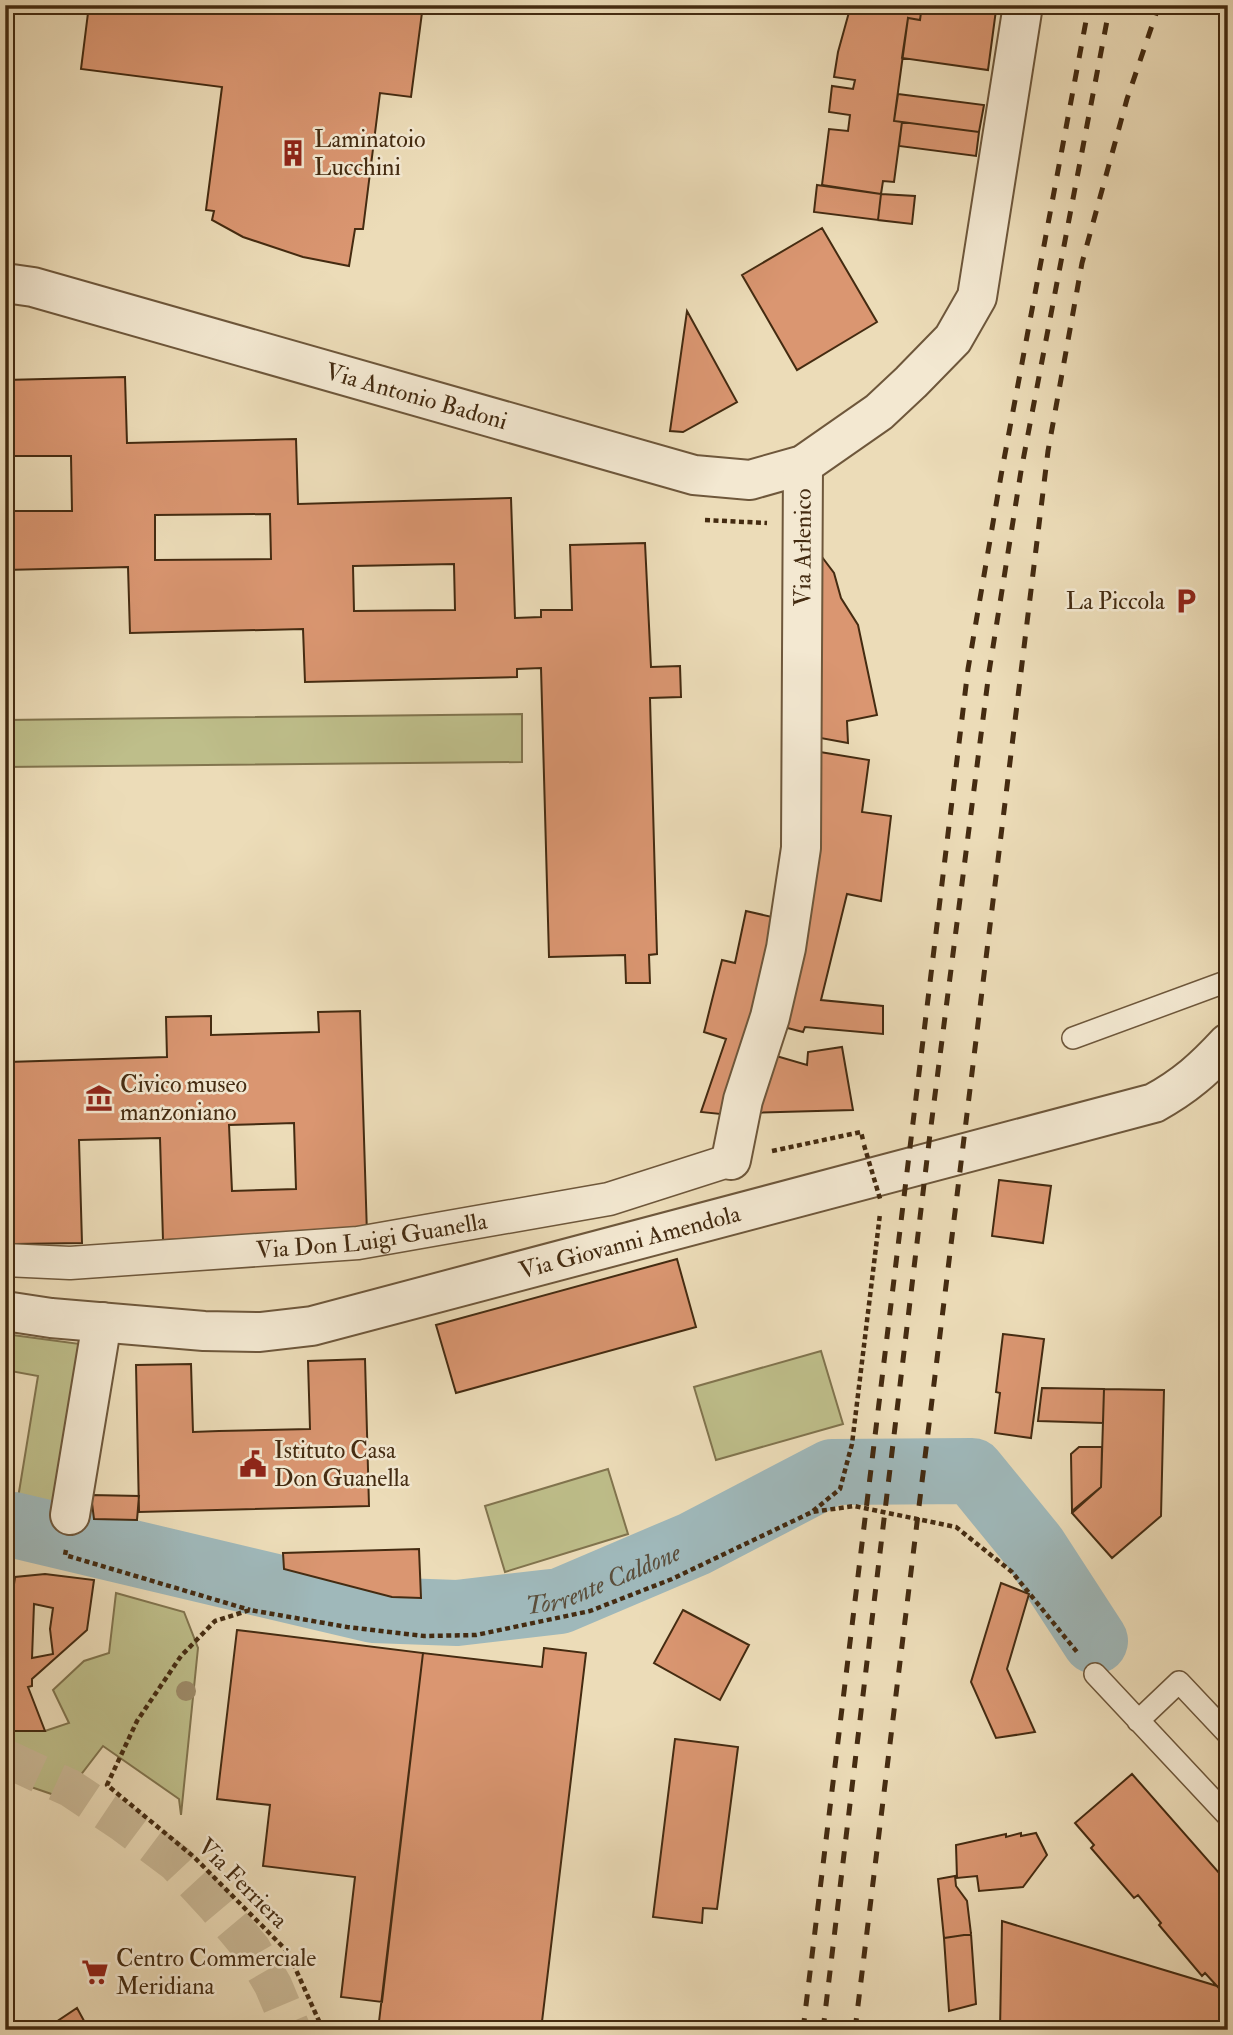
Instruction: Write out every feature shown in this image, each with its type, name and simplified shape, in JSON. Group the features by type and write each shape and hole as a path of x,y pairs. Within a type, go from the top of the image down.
{"street":[{"name":"Via Arlenico","path":"731,1160 743,1100 770,1017 784,960 801,848 803,465 879,412 925,368 953,339 977,297 1023,5"},
{"name":"Via Antonio Badoni","path":"14,279 694,475 750,480 803,465"},
{"name":"Via Giovanni Amendola","path":"5,1311 204,1331 260,1332 312,1326 1154,1103 1179,1090 1203,1070 1228,1043"},
{"name":"Via Don Luigi Guanella","path":"5,1260 70,1263 358,1243 609,1199 731,1160"},
{"path":"70,1515 102,1322"}],"lane":[{"path":"1073,1038 1228,981"},
{"path":"1095,1674 1228,1816"},
{"path":"1138,1721 1179,1682 1228,1734"}],"path":[{"path":"705,520 803,525"},
{"path":"65,1555 250,1610 347,1627 424,1636 477,1635 590,1611 672,1579 812,1512 840,1489 852,1444 881,1202 861,1132 731,1160"},
{"path":"812,1512 854,1506 956,1527 1012,1573 1095,1674"},
{"name":"Via Ferriera","path":"250,1610 215,1621 181,1656 137,1721 107,1785 194,1857 288,1952 323,2030"}],"green space":[{"path":"522,714 522,762 5,767 5,720"},
{"path":"5,1334 95,1346 56,1518 5,1511 5,1496 18,1498 38,1376 5,1370"},
{"path":"821,1351 843,1424 716,1460 694,1387"},
{"path":"608,1469 628,1534 505,1572 485,1506"},
{"path":"116,1593 184,1612 198,1648 181,1815 179,1799 103,1746 63,1798 5,1778 5,1731 45,1731 69,1723 53,1690 84,1661 109,1653"}],"building":[{"name":"Laminatoio Lucchini","path":"89,5 423,5 411,97 380,93 363,229 355,229 349,266 303,257 243,237 212,220 214,211 206,210 222,87 81,69"},
{"path":"851,5 922,5 920,20 908,18 894,121 902,122 894,182 883,181 881,194 822,185 829,129 848,131 850,115 829,112 832,86 853,89 855,80 834,77"},
{"path":"922,5 961,5 996,10 988,70 902,58 908,18 920,20"},
{"path":"898,94 984,105 979,132 894,121"},
{"path":"902,122 979,132 976,156 899,146"},
{"path":"817,185 881,194 878,220 814,212"},
{"path":"881,194 915,196 912,224 878,220"},
{"path":"822,228 877,322 797,370 742,275"},
{"path":"687,311 737,402 683,432 670,431"},
{"path":"125,377 127,443 296,439 298,504 511,498 515,618 541,617 541,610 572,610 570,545 645,543 651,667 680,666 681,697 650,698 657,954 649,955 650,983 626,983 625,955 549,957 541,668 517,669 517,677 305,682 303,629 130,633 128,567 5,570 5,511 72,511 71,456 5,456 5,380","holes":["270,514 271,559 155,560 155,515","454,564 455,610 354,611 353,566"]},
{"path":"819,553 834,573 841,598 858,625 877,715 847,721 848,743 815,737"},
{"path":"820,752 869,760 862,812 891,816 881,901 847,894 821,1000 883,1006 883,1034 805,1027 803,1032 776,1025"},
{"path":"746,911 781,919 730,1115 701,1112 726,1039 704,1032 722,960 735,963"},
{"path":"360,1011 367,1234 163,1240 160,1138 79,1140 82,1243 14,1244 8,1062 167,1057 166,1017 211,1016 211,1035 319,1032 318,1012","holes":["294,1123 296,1189 232,1191 229,1125"]},
{"path":"842,1047 853,1110 748,1113 766,1053 807,1065 808,1052"},
{"path":"999,1180 1051,1186 1043,1243 992,1236"},
{"path":"677,1259 696,1327 456,1393 436,1325"},
{"path":"1003,1334 1044,1339 1031,1438 995,1433 1000,1393 996,1392"},
{"name":"Istituto Casa Don Guanella","path":"365,1359 369,1506 139,1512 136,1365 191,1364 193,1432 310,1429 308,1361"},
{"path":"1042,1388 1104,1389 1103,1423 1038,1421"},
{"path":"1104,1389 1164,1390 1161,1516 1112,1558 1072,1513 1101,1487"},
{"path":"1079,1447 1102,1447 1101,1487 1072,1511 1071,1454"},
{"path":"91,1495 139,1496 137,1520 94,1519"},
{"path":"419,1549 421,1598 392,1597 284,1569 283,1553"},
{"path":"45,1574 94,1580 87,1630 32,1679 32,1686 28,1687 45,1731 5,1731 5,1647 15,1577","holes":["34,1604 53,1608 50,1629 53,1654 32,1658"]},
{"path":"1001,1583 1029,1594 1007,1669 1035,1732 996,1738 971,1682"},
{"path":"683,1610 749,1645 720,1700 654,1663"},
{"path":"237,1630 423,1653 382,2002 341,1997 355,1877 263,1866 270,1805 217,1799"},
{"path":"544,1648 586,1653 541,2030 378,2030 423,1653 542,1667"},
{"path":"675,1739 738,1747 717,1909 703,1908 702,1923 653,1917"},
{"path":"1132,1774 1228,1883 1226,1996 1205,1973 1202,1976 1159,1925 1161,1923 1138,1895 1134,1898 1091,1848 1094,1845 1075,1823"},
{"path":"1021,1833 1021,1836 1036,1833 1047,1855 1023,1887 979,1891 977,1876 957,1878 956,1845"},
{"path":"955,1876 956,1886 967,1901 971,1934 944,1938 938,1879"},
{"path":"1002,1921 1217,1986 1228,1995 1228,2030 1216,2027 1216,2030 1000,2030"},
{"path":"971,1934 976,2004 949,2011 944,1938"},
{"path":"77,2008 89,2030 44,2030"}],"waterway":[{"name":"Torrente Caldone","path":"14,1525 373,1610 457,1613 560,1601 694,1544 832,1472 972,1471 1034,1547 1095,1641"}],"tunnel":[{"path":"5,1758 70,1788 176,1863 252,1949 273,1985 292,2030"}],"railway":[{"path":"803,2030 968,669 1002,470 1089,5"},
{"path":"823,2030 930,1134 989,672 1021,471 1110,5"},
{"path":"855,2030 1048,451 1082,263 1127,99 1159,5"}],"place":[{"name":"Laminatoio Lucchini","path":"293,153"},
{"name":"La Piccola","path":"1186,601"},
{"name":"Civico museo manzoniano","path":"99,1098"},
{"name":"Istituto Casa Don Guanella","path":"253,1464"},
{"name":"Centro Commerciale Meridiana","path":"95,1972"}]}
